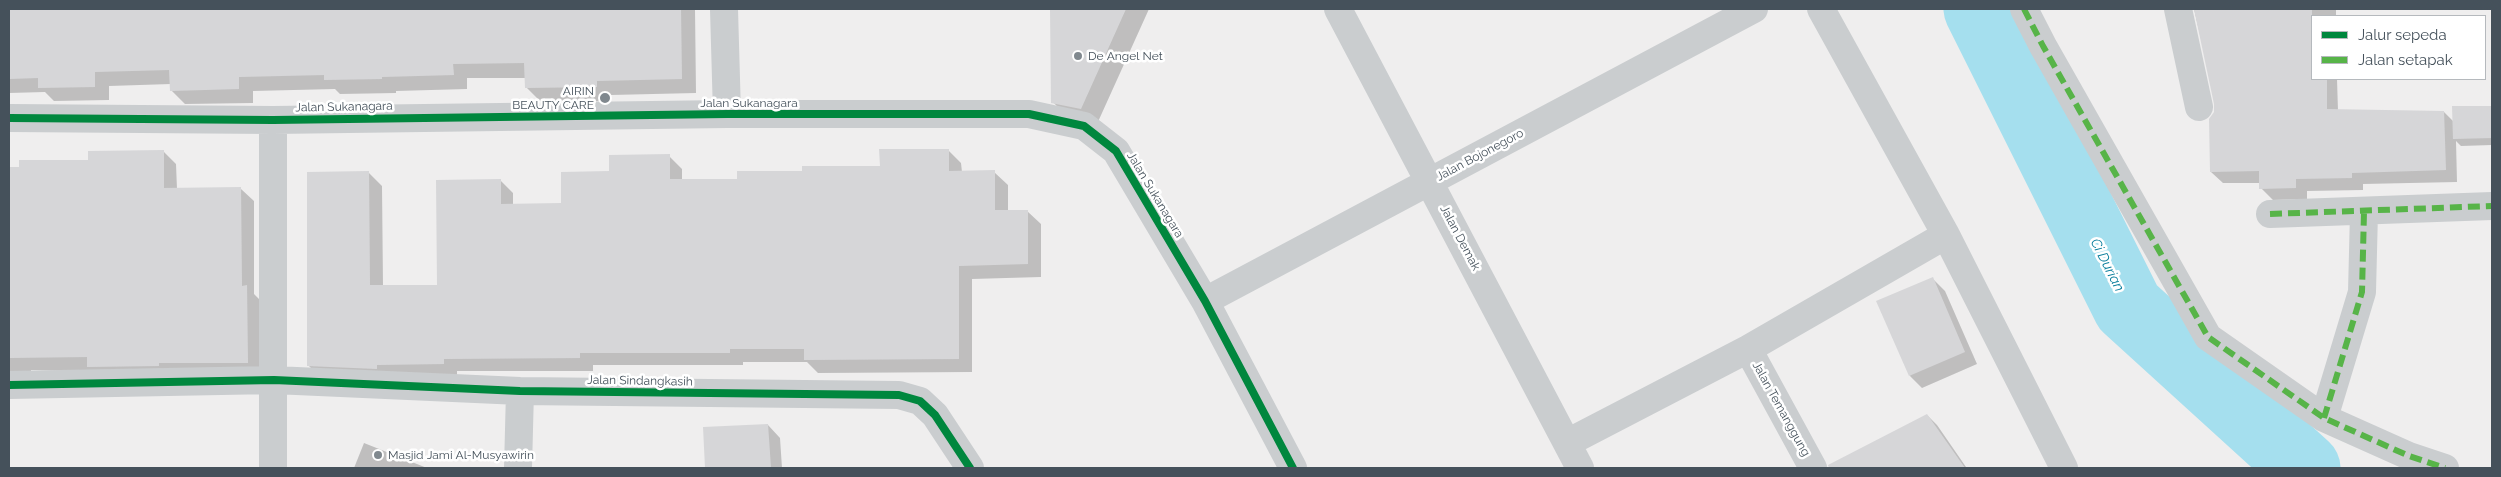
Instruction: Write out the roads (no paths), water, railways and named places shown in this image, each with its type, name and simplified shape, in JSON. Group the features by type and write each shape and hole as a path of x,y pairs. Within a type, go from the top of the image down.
{"street":[{"path":"724,9 727,114"},
{"name":"Jalan Demak","path":"1338,9 1580,468"},
{"name":"Jalan Bojonegoro","path":"1205,301 1754,9"},
{"path":"1821,9 1946,235 2064,468"},
{"path":"2024,9 2042,46 2208,337 2324,418 2409,456 2445,468"},
{"path":"2178,9 2199,106"},
{"name":"Jalan Sukanagara","path":"9,118 273,120 727,114 1029,114 1084,126 1116,151 1205,301 1293,468"},
{"path":"273,120 273,468"},
{"path":"2270,214 2492,206"},
{"path":"2324,418 2362,292 2364,212"},
{"path":"1567,443 1748,349 1946,235"},
{"name":"Jalan Temanggung","path":"1748,349 1813,468"},
{"name":"Jalan Sindangkasih","path":"9,385 274,380 520,392 899,395 920,401 935,415 970,468"},
{"path":"518,468 520,392"}],"waterway":[{"name":"Ci Durian","path":"1979,9 2128,307 2305,468"}],"place":[{"name":"De Angel Net","path":"1078,56"},
{"name":"AIRIN BEAUTY CARE","path":"605,98"},
{"name":"Masjid Jami Al-Musyawirin","path":"378,455"}]}
